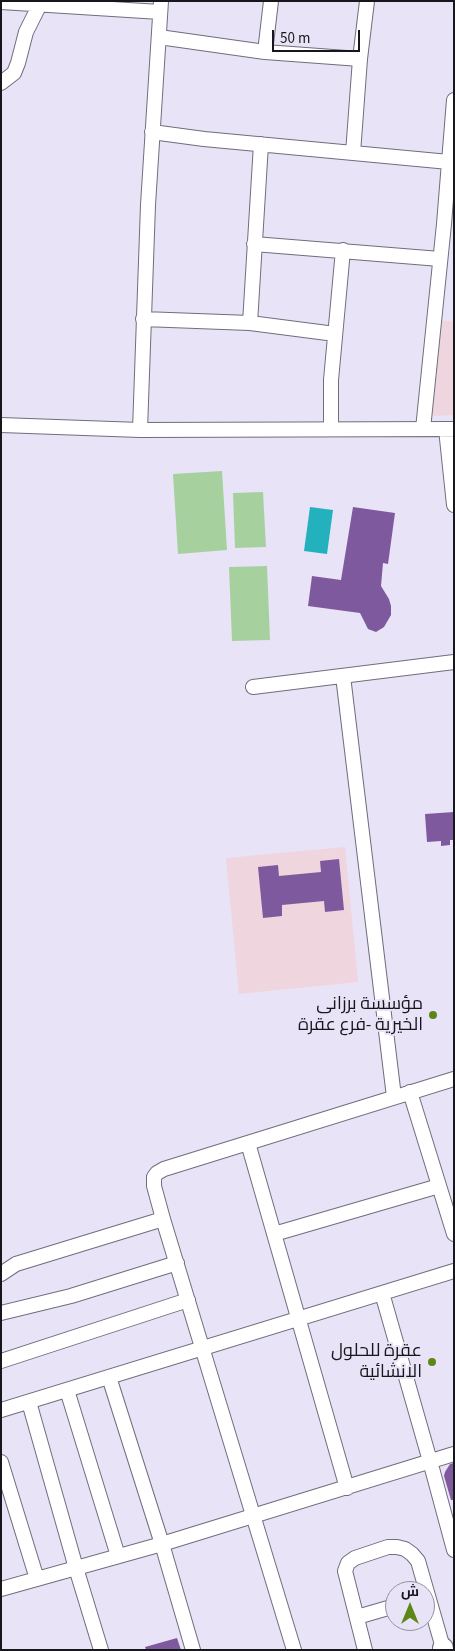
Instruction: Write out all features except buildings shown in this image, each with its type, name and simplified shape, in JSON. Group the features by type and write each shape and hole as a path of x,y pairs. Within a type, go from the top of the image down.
{"street":[{"path":"265,52 271,1"},
{"path":"353,153 360,59 367,1"},
{"path":"1,2 161,6 152,132 140,430"},
{"path":"1,83 14,73 26,32 40,4"},
{"path":"159,37 265,52 360,59"},
{"path":"423,429 440,259 449,225 449,162 454,100"},
{"path":"152,132 204,140 449,162"},
{"path":"250,323 261,144"},
{"path":"254,244 440,259"},
{"path":"331,429 331,380 343,250"},
{"path":"143,319 250,323 335,334"},
{"path":"1,425 140,430 450,429 454,505"},
{"path":"253,687 454,662"},
{"path":"343,676 394,1097"},
{"path":"294,1650 154,1186 154,1177 164,1169 454,1079"},
{"path":"410,1092 454,1234"},
{"path":"248,1143 347,1488"},
{"path":"274,1234 439,1186"},
{"path":"1,1274 16,1264 164,1219"},
{"path":"1,1313 71,1296 177,1263"},
{"path":"1,1410 454,1270"},
{"path":"382,1293 453,1545"},
{"path":"1,1361 188,1300"},
{"path":"110,1377 193,1650"},
{"path":"67,1390 118,1556"},
{"path":"29,1402 101,1650"},
{"path":"1,1589 162,1544 454,1454"},
{"path":"1,1462 37,1579"},
{"path":"365,1650 346,1575 346,1567 354,1558 388,1547 396,1547 405,1549 418,1561 423,1581"},
{"path":"356,1617 385,1609"},
{"path":"435,1621 444,1648"}],"shaded area":[{"path":"439,320 454,322 454,415 432,416"},
{"path":"345,847 358,982 239,994 226,858"}],"green space":[{"path":"222,471 227,550 178,554 173,474"},
{"path":"263,492 266,547 235,548 233,493"},
{"path":"267,566 270,640 232,641 229,567"}],"water":[{"path":"310,507 333,510 327,554 304,551"}],"place":[{"name":"مؤسسة برزانى الخيرية -فرع عقرة","path":"433,1015"},
{"name":"عقرة للحلول الانشائیة","path":"432,1362"}]}
